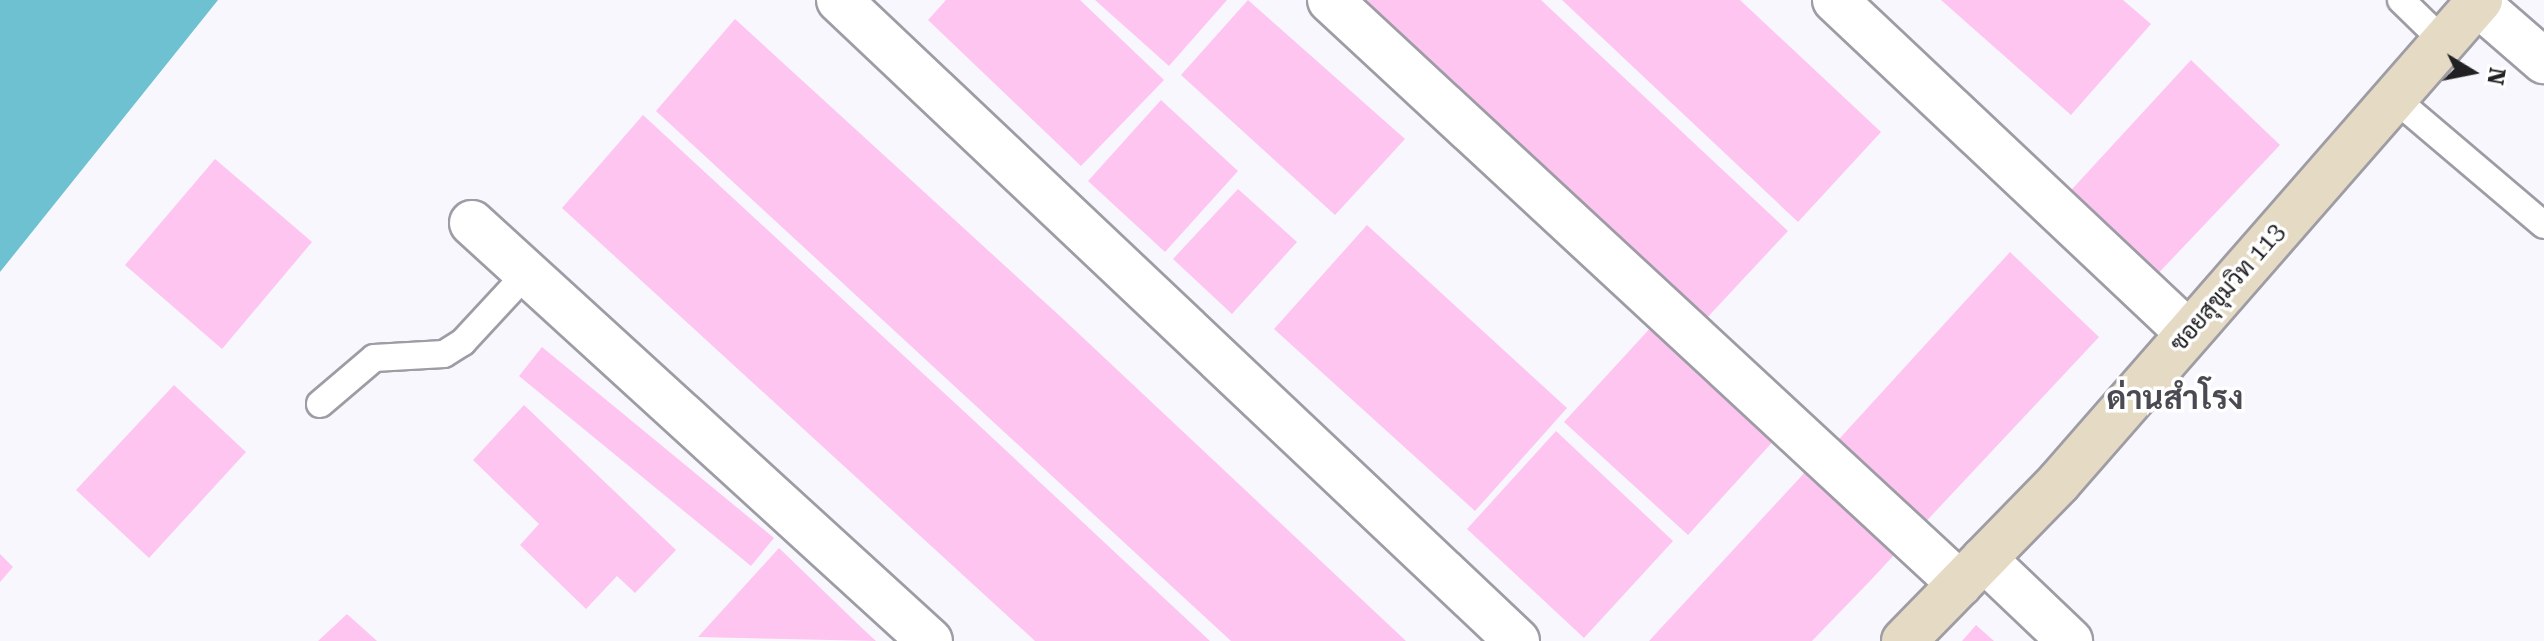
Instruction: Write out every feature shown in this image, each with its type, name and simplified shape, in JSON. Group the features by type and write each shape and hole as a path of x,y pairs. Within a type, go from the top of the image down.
{"main road":[{"name":"ซอยสุขุมวิท 113","path":"1904,641 2059,482 2479,2"}],"street":[{"path":"839,0 1517,641"},
{"path":"1330,0 1972,571 2070,641"},
{"path":"1835,0 2188,333"},
{"path":"2479,2 2544,61"},
{"path":"472,223 930,641"}],"lane":[{"path":"2401,0 2443,41"},
{"path":"2393,97 2544,225"},
{"path":"320,404 374,358 444,354 454,348 527,273"}],"water":[{"path":"0,0 218,0 0,272"}],"building":[{"path":"946,0 1080,0 1164,80 1081,166 928,20"},
{"path":"1095,0 1227,0 1169,66"},
{"path":"1248,0 1405,139 1335,215 1181,75"},
{"path":"1360,0 1541,0 1788,231 1704,321"},
{"path":"1562,0 1740,0 1881,132 1798,222"},
{"path":"1941,0 2123,0 2151,24 2071,115"},
{"path":"735,19 1062,318 1406,641 1231,641 656,111"},
{"path":"2191,60 2280,145 2151,281 2063,199"},
{"path":"1161,100 1238,171 1165,252 1088,181"},
{"path":"643,115 1210,641 1035,641 562,208"},
{"path":"215,159 312,242 222,349 125,265"},
{"path":"1238,189 1297,242 1232,314 1173,259"},
{"path":"1367,225 1567,408 1475,511 1274,329"},
{"path":"2010,252 2099,337 1918,530 1830,449"},
{"path":"1654,324 1777,437 1688,535 1564,422"},
{"path":"542,347 774,538 751,566 519,376"},
{"path":"174,385 246,452 149,558 76,490"},
{"path":"524,405 676,550 635,593 617,576 586,609 520,545 539,524 473,460"},
{"path":"1556,431 1673,541 1584,638 1467,529"},
{"path":"1807,470 1895,554 1812,641 1649,641"},
{"path":"779,548 864,630 876,641 698,637"},
{"path":"0,554 13,567 0,582"},
{"path":"347,614 377,641 318,641"},
{"path":"1976,625 1994,641 1962,641"}],"district":[{"name":"ด่านสำโรง","path":"2175,398"}]}
